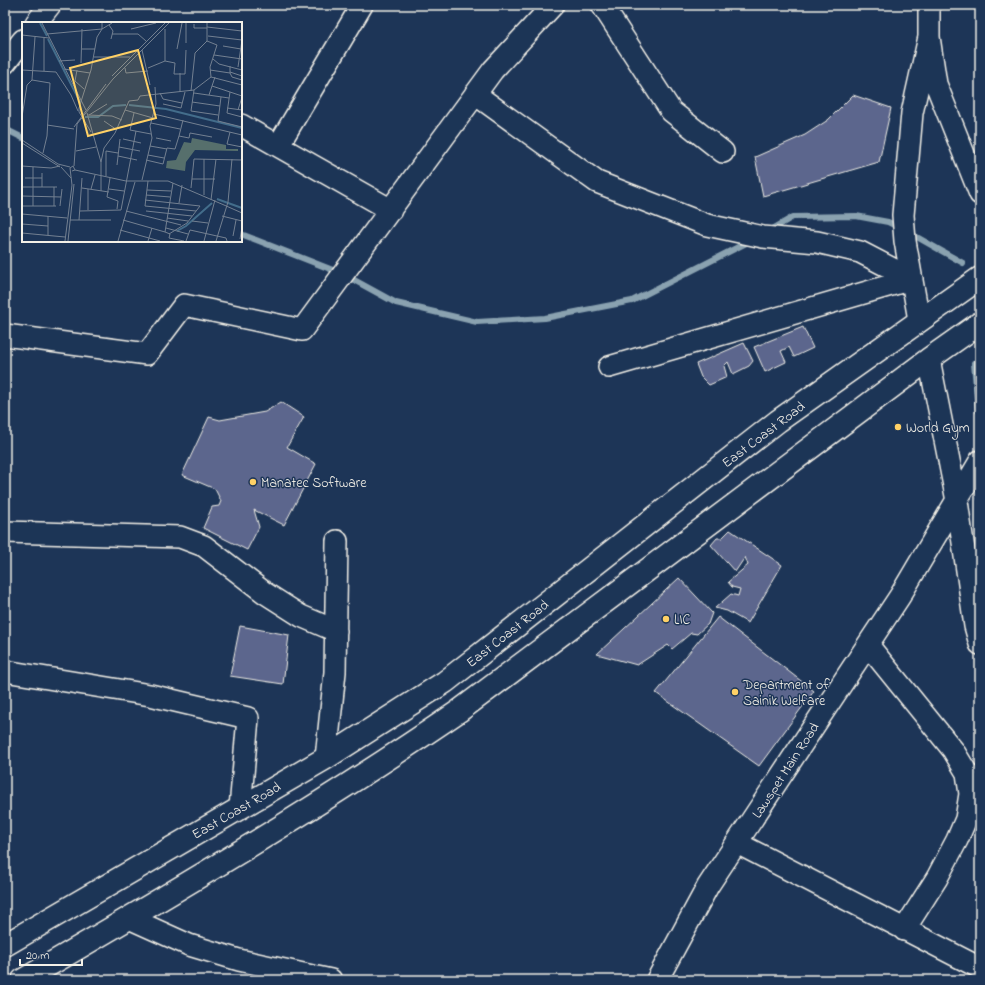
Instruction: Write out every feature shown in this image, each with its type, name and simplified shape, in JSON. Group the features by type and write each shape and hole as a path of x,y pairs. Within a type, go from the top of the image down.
{"highway":[{"name":"East Coast Road","path":"5,945 326,758 445,682 778,421 980,278"},
{"path":"23,980 129,918 382,764 459,711 928,359 980,323"}],"street":[{"path":"278,146 362,5"},
{"path":"5,335 147,354 184,305 302,330 492,70 553,5"},
{"path":"602,5 671,112 723,152"},
{"path":"929,5 929,37 936,84 980,194"},
{"path":"919,320 905,241 903,219 912,114 929,37"},
{"path":"475,94 597,182 707,225 763,237 817,242 860,252 912,279"},
{"path":"242,126 390,210"},
{"path":"610,367 912,279"},
{"path":"928,359 957,501 975,626 980,644"},
{"name":"Lawspet Main Road","path":"657,980 708,886 900,596 980,461"},
{"path":"5,532 180,537 204,546 265,593 301,616 336,631"},
{"path":"326,758 335,672 338,541"},
{"path":"868,646 953,750 967,773 970,794 966,819 957,840 937,878 904,930"},
{"path":"5,671 150,695 248,718 240,808"},
{"path":"737,844 980,968"},
{"path":"129,918 189,946 239,960 331,980"}],"building":[{"path":"853,95 891,108 879,162 763,196 755,157 805,135 828,120"},
{"path":"803,327 813,348 794,357 789,347 781,351 786,362 765,372 754,347"},
{"path":"744,343 753,361 749,366 733,374 728,362 724,366 727,377 709,385 701,377 696,364"},
{"name":"Manatec Software","path":"281,402 304,417 287,447 316,464 284,525 254,510 259,527 247,550 203,528 212,507 219,506 221,501 215,489 182,475 209,417 220,420 265,412"},
{"path":"730,530 782,565 748,623 727,611 715,608 731,594 738,596 740,589 732,587 728,582 748,565 745,557 735,572 711,545 717,538 722,538"},
{"path":"679,578 712,613 708,624 697,634 691,633 672,649 668,645 637,665 597,654"},
{"name":"Department of Sainik Welfare","path":"718,617 814,691 759,766 656,693"},
{"path":"240,626 289,635 283,684 230,676"}],"waterway":[{"path":"5,129 22,138"},
{"path":"769,231 793,217 856,216 888,222 900,228"},
{"path":"908,232 963,263"},
{"path":"242,234 343,274 396,303 477,322 545,318 632,301 752,240"},
{"path":"974,363 978,411"}],"place":[{"name":"World Gym","path":"898,427"},
{"name":"Manatec Software","path":"253,482"},
{"name":"LIC","path":"666,619"},
{"name":"Department of Sainik Welfare","path":"735,692"}]}
